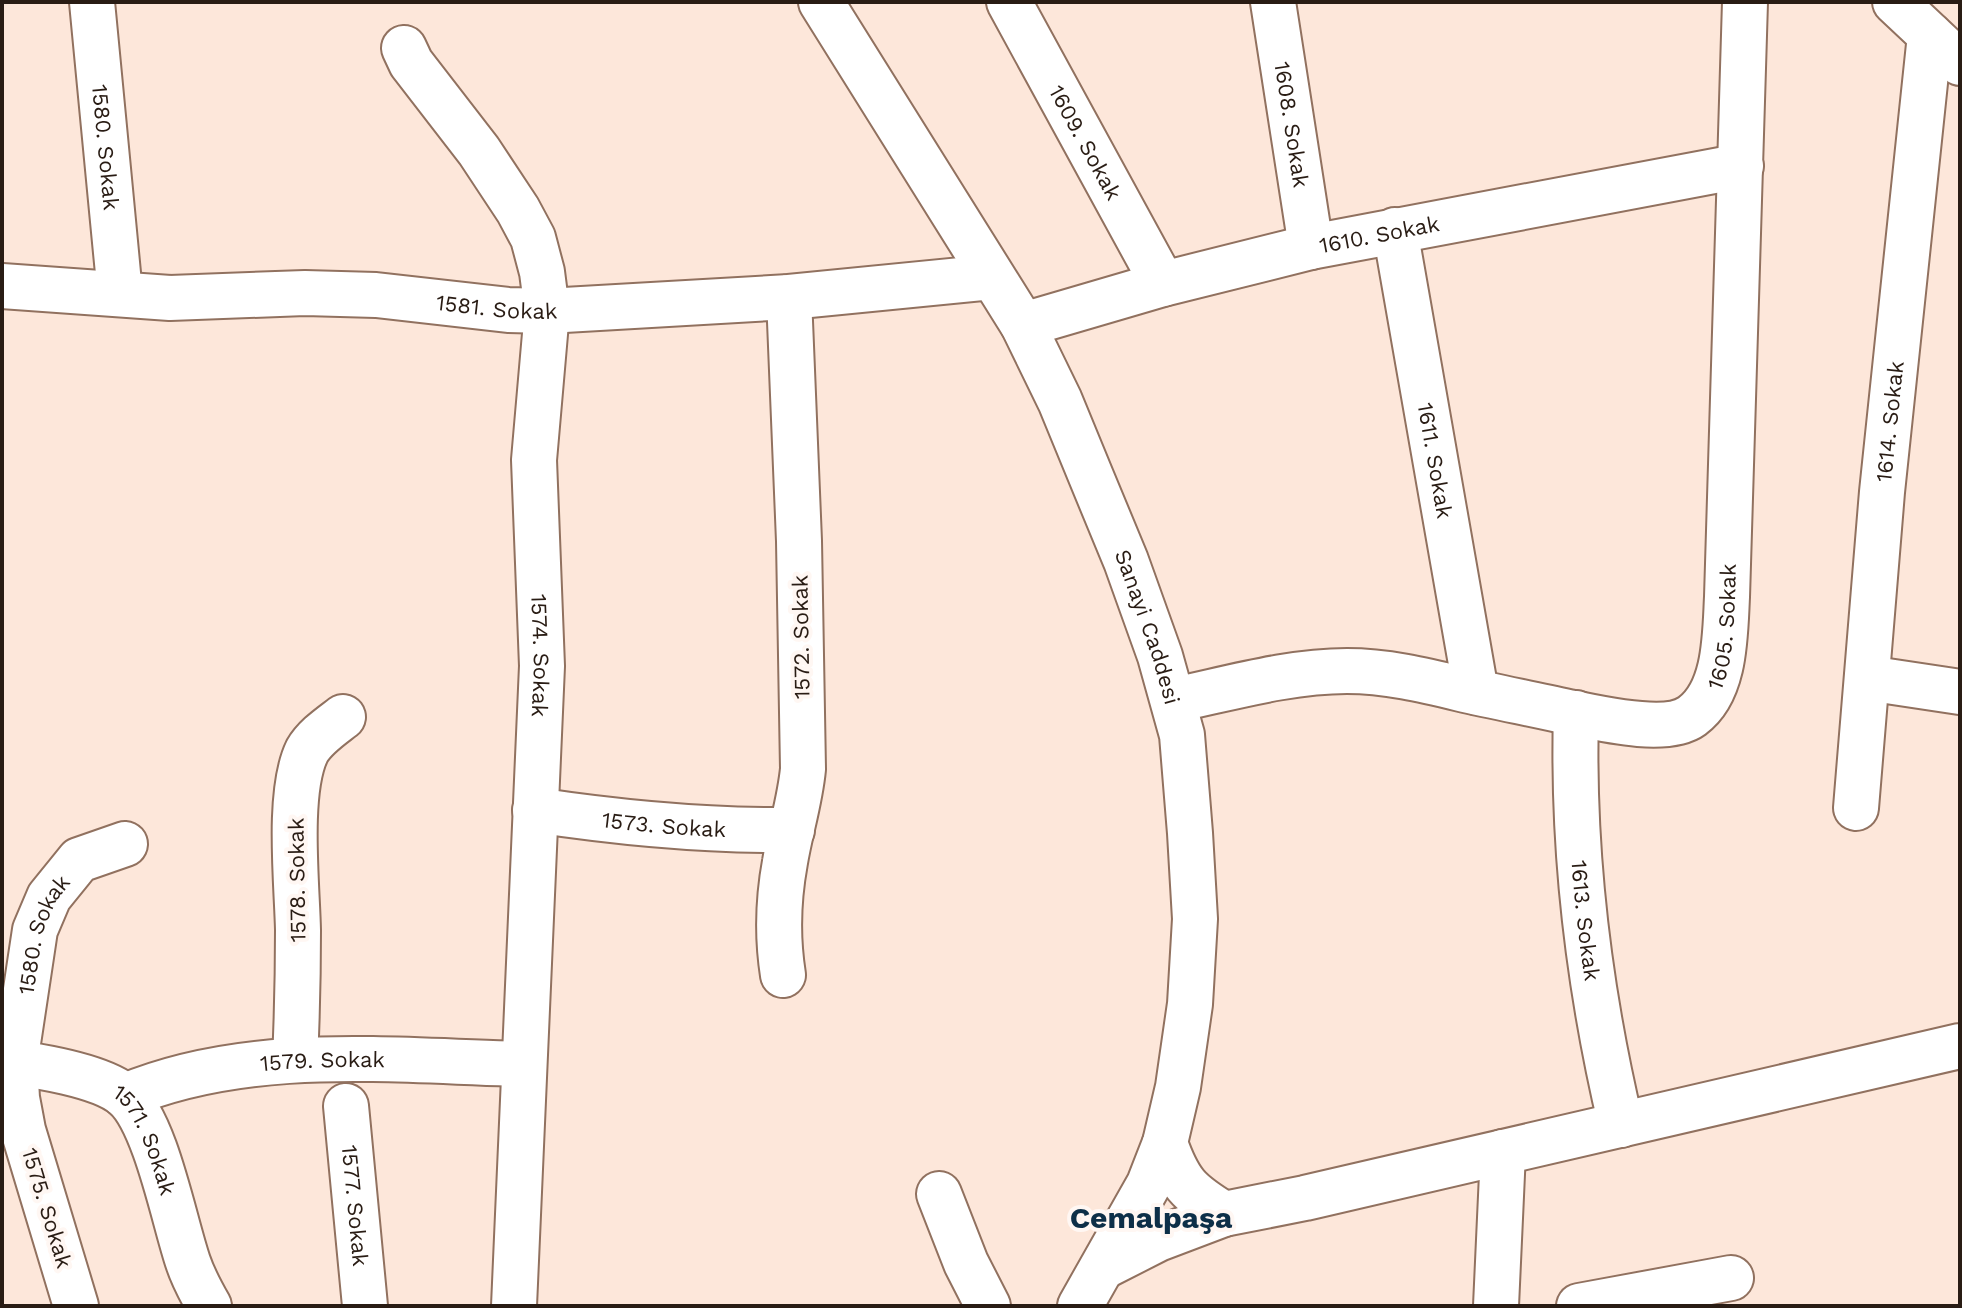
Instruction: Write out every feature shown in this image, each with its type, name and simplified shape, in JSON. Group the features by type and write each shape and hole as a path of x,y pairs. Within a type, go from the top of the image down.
{"street":[{"name":"1580. Sokak","path":"92,2 120,294"},
{"name":"Sanayi Caddesi","path":"821,2 1023,325 1060,401 1126,561 1174,700 1182,735 1195,919 1190,1004 1178,1087 1165,1143 1149,1184 1080,1306"},
{"name":"1609. Sokak","path":"1009,2 1163,284"},
{"name":"1608. Sokak","path":"1273,2 1311,247"},
{"name":"1605. Sokak","path":"1174,700 1271,679 1346,671 1416,679 1576,713 1651,725 1691,717 1713,689 1721,659 1727,597 1745,2"},
{"path":"1895,2 1945,49"},
{"name":"1574. Sokak","path":"404,48 411,63 479,151 518,210 536,249 547,311 534,460 542,640 514,1306"},
{"name":"1614. Sokak","path":"1856,808 1882,492 1945,49"},
{"name":"1610. Sokak","path":"1023,325 1163,284 1311,247 1741,166"},
{"name":"1611. Sokak","path":"1395,230 1476,692"},
{"name":"1581. Sokak","path":"2,286 170,298 305,293 376,295 508,310 547,311 789,297 992,277"},
{"name":"1572. Sokak","path":"783,975 778,922 781,883 803,769 799,541 789,297"},
{"path":"1867,678 1960,692"},
{"name":"1613. Sokak","path":"1576,713 1576,816 1584,914 1601,1036 1621,1125"},
{"name":"1578. Sokak","path":"295,1060 298,984 295,816 301,773 307,751 320,735 343,717"},
{"name":"1573. Sokak","path":"535,810 657,826 792,830"},
{"name":"1580. Sokak","path":"8,1062 35,930 49,897 79,860 125,844"},
{"path":"1103,1267 1158,1239 1224,1214 1621,1125 1952,1058"},
{"name":"1579. Sokak","path":"125,1096 178,1077 295,1060 524,1064"},
{"name":"1571. Sokak","path":"8,1062 45,1067 106,1085 125,1096 139,1113 189,1265 209,1306"},
{"name":"1575. Sokak","path":"8,1062 23,1130 76,1306"},
{"name":"1577. Sokak","path":"346,1106 365,1306"},
{"path":"1165,1143 1181,1180 1194,1195 1224,1214"},
{"path":"1496,1306 1503,1152"},
{"path":"939,1194 966,1263 988,1306"},
{"path":"1579,1306 1731,1278"}],"district":[{"name":"Cemalpaşa","path":"1151,1217"}]}
